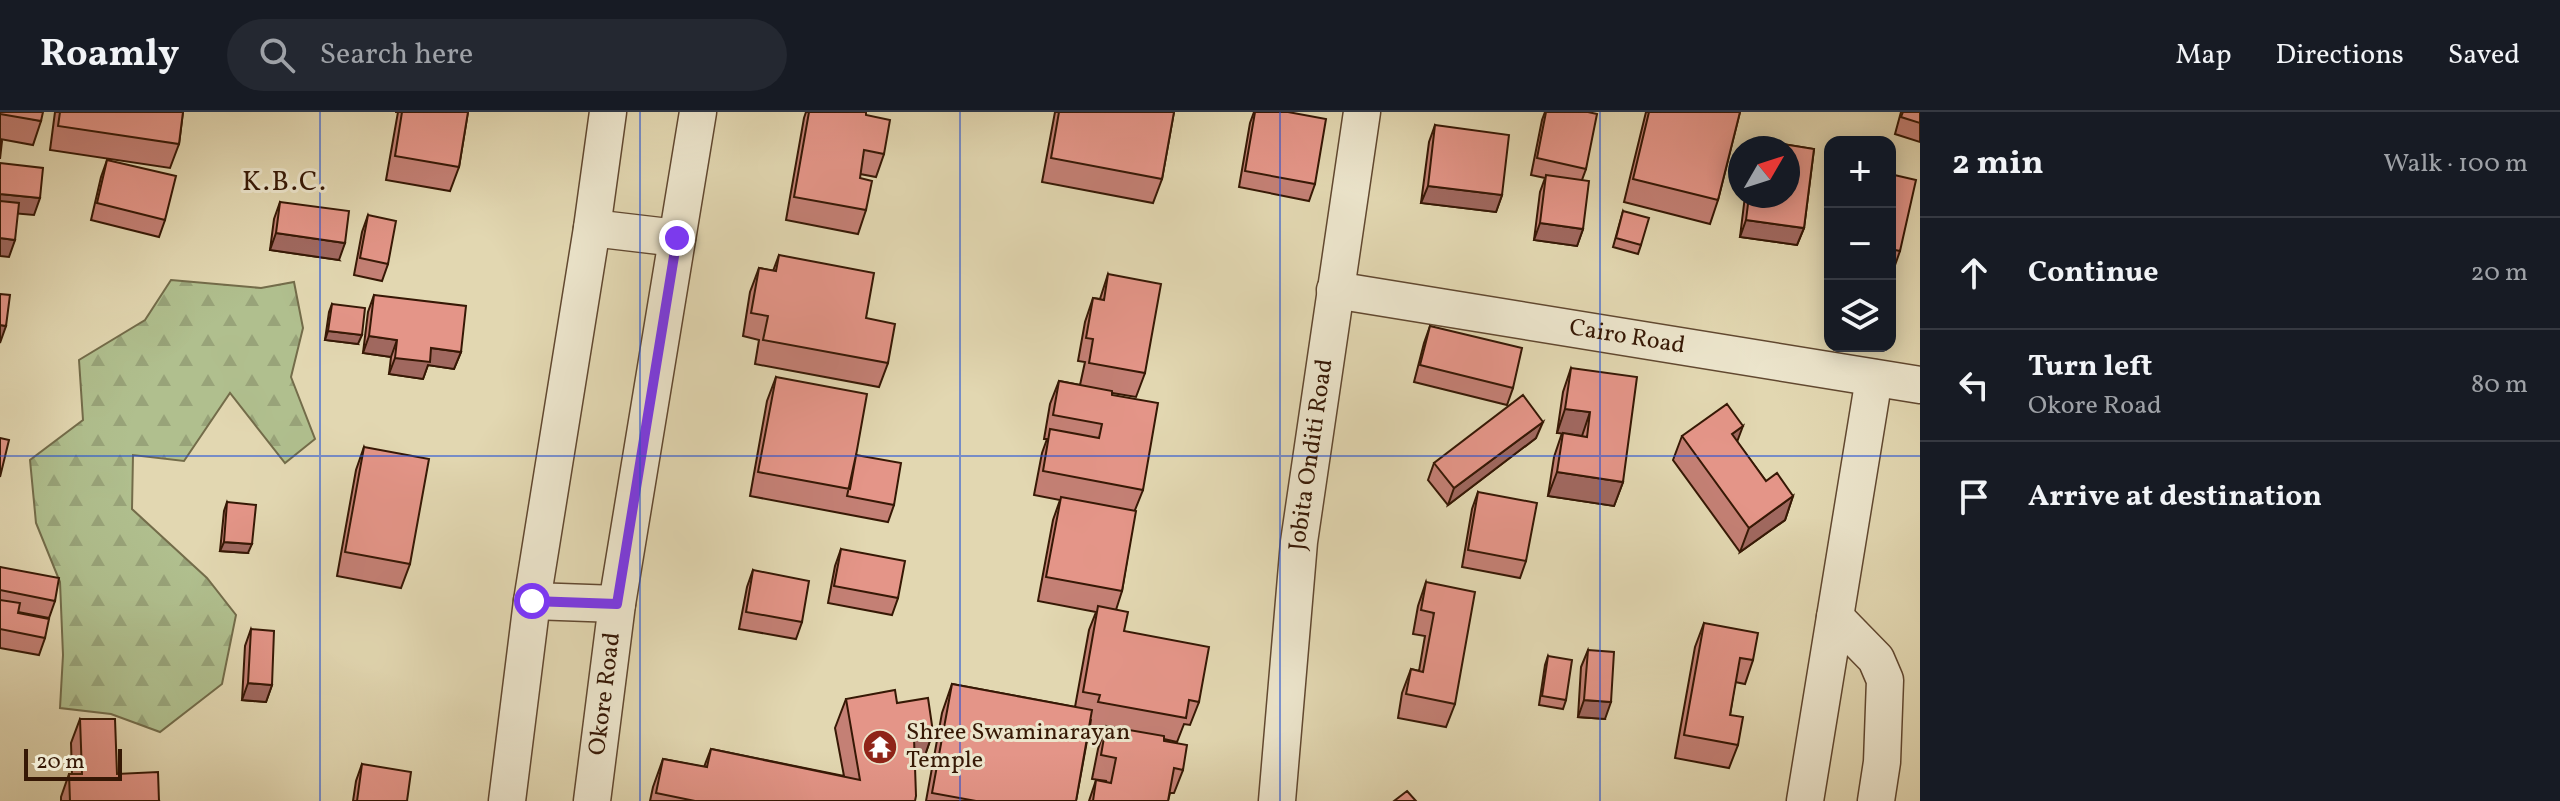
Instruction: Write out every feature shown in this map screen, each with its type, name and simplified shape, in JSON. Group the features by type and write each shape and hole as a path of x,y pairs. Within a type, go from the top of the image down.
{"street":[{"path":"507,801 532,601 608,112"},
{"name":"Okore Road","path":"592,801 617,604 698,112"},
{"name":"Jobita Onditi Road","path":"1277,801 1299,542 1362,112"},
{"path":"592,228 677,238"},
{"name":"Cairo Road","path":"1335,290 1920,385"},
{"path":"1805,801 1874,378"},
{"path":"532,601 617,604"},
{"path":"1835,617 1876,659 1885,680 1882,762 1876,801"}],"green space":[{"path":"171,280 261,288 294,282 303,328 291,377 315,439 285,463 230,393 184,461 133,455 132,509 207,578 236,615 222,684 160,732 111,714 60,708 63,655 60,582 36,523 30,460 83,420 79,360 145,320"}],"building":[{"path":"0,112 43,112 41,121"},
{"path":"60,112 183,112 179,144 58,126"},
{"path":"402,112 468,112 459,167 395,156"},
{"path":"809,112 866,112 866,115 890,120 884,154 864,150 860,178 872,181 866,210 794,197"},
{"path":"1059,112 1174,112 1162,179 1051,158"},
{"path":"1255,112 1288,112 1326,119 1315,184 1245,171"},
{"path":"1546,112 1597,114 1586,169 1537,158"},
{"path":"1649,112 1740,112 1734,136 1728,136 1728,160 1718,200 1633,179"},
{"path":"1903,112 1920,112 1920,123 1901,117"},
{"path":"1435,125 1509,135 1502,195 1428,186"},
{"path":"1800,147 1814,149 1804,228 1746,220 1748,208 1800,208"},
{"path":"107,160 176,176 165,220 97,203"},
{"path":"0,163 43,168 40,198 0,194"},
{"path":"1546,175 1589,181 1583,229 1540,223"},
{"path":"1896,175 1916,180 1900,251 1896,250"},
{"path":"0,201 19,203 15,240 0,238"},
{"path":"280,202 349,211 345,243 276,233"},
{"path":"1623,211 1649,218 1641,245 1616,238"},
{"path":"368,215 396,221 388,264 360,258"},
{"path":"779,255 874,273 866,318 895,324 888,363 763,340 768,316 751,313 759,268 776,271"},
{"path":"1108,274 1161,284 1145,373 1089,363 1093,339 1086,338 1093,298 1104,300"},
{"path":"0,294 10,295 6,326 0,325"},
{"path":"374,295 466,306 461,352 431,348 430,362 395,358 397,340 369,336"},
{"path":"332,304 365,308 362,335 328,331"},
{"path":"1430,326 1522,348 1513,388 1420,365"},
{"path":"1571,368 1637,377 1623,482 1557,472 1563,433 1587,437 1590,412 1565,409"},
{"path":"776,377 867,394 850,489 758,472"},
{"path":"1059,381 1158,403 1143,490 1043,471 1050,429 1099,438 1102,424 1053,415"},
{"path":"1523,395 1543,422 1454,488 1434,463"},
{"path":"1727,404 1743,426 1732,434 1766,481 1777,473 1793,496 1749,528 1682,436"},
{"path":"0,438 9,440 0,477"},
{"path":"364,447 429,459 410,564 345,552"},
{"path":"856,455 901,463 894,505 847,496"},
{"path":"1478,492 1537,503 1526,561 1468,550"},
{"path":"1061,497 1136,511 1122,591 1046,577"},
{"path":"227,502 256,505 252,544 224,542"},
{"path":"841,549 905,561 898,598 834,586"},
{"path":"0,567 59,578 55,601 0,590"},
{"path":"753,570 809,581 802,622 746,612"},
{"path":"1426,582 1475,592 1455,704 1406,694 1411,669 1423,672 1434,613 1421,610"},
{"path":"0,600 20,603 18,613 49,619 45,638 0,629"},
{"path":"1098,606 1128,612 1124,631 1209,647 1199,702 1189,700 1186,718 1098,702 1100,695 1083,692"},
{"path":"1704,623 1758,633 1753,660 1740,658 1730,715 1743,717 1738,745 1684,735"},
{"path":"251,629 274,631 272,685 248,683"},
{"path":"1588,650 1614,652 1611,702 1584,700"},
{"path":"1548,656 1572,660 1566,700 1542,696"},
{"path":"952,684 1092,710 1076,801 976,801 932,793"},
{"path":"895,690 897,703 928,698 933,732 914,738 915,801 695,801 656,793 663,759 707,767 711,749 860,780 846,699"},
{"path":"80,719 115,719 117,774 158,772 159,801 70,801 69,774 82,774"},
{"path":"1106,726 1164,736 1164,741 1187,745 1183,770 1174,768 1168,801 1093,801 1096,780 1111,783 1116,758 1101,755"},
{"path":"362,764 411,772 407,801 357,801"},
{"path":"1407,791 1416,801 1394,801"}],"place":[{"name":"Shree Swaminarayan Temple","path":"880,747"}],"district":[{"name":"K.B.C.","path":"285,182"}],"route":[{"path":"532,601 617,604 677,238"}]}
